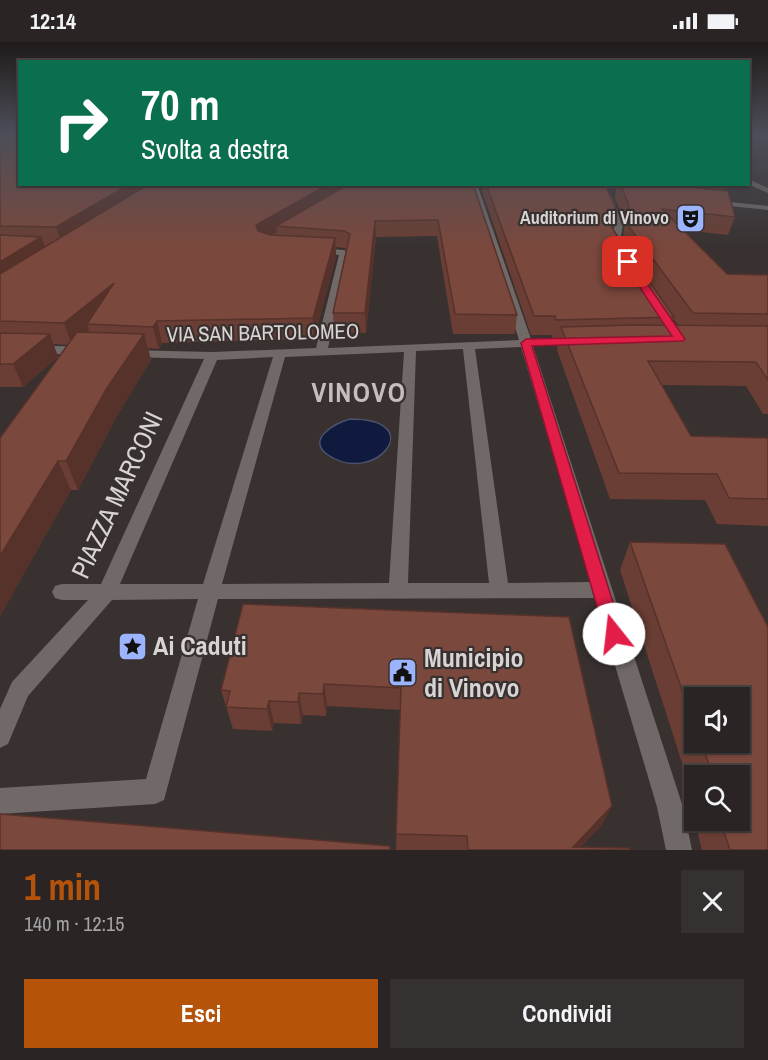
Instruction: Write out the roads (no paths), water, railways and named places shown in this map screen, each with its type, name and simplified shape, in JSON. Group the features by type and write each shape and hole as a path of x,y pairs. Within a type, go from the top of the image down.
{"street":[{"path":"750,182 768,191"},
{"path":"466,194 478,188 614,634 670,807 678,850"},
{"path":"594,192 610,193 610,202 620,224 615,243 628,262"},
{"path":"610,202 621,200"},
{"path":"699,200 768,208"},
{"path":"308,250 344,253 321,352"},
{"name":"VIA SAN BARTOLOMEO","path":"116,352 212,356 591,341"},
{"path":"469,347 500,591"},
{"path":"0,348 93,352"},
{"path":"398,591 410,349"},
{"path":"0,801 155,791 210,592 280,354"},
{"name":"PIAZZA MARCONI","path":"0,736 20,689 107,592 212,356"},
{"path":"62,592 601,590"}],"water":[{"path":"350,419 374,422 387,429 391,439 387,449 377,458 363,463 346,463 328,455 322,449 321,438 325,432 337,424"}],"place":[{"name":"Auditorium di Vinovo","path":"690,218"},
{"name":"Ai Caduti","path":"132,646"},
{"name":"Municipio di Vinovo","path":"403,673"}],"district":[{"name":"VINOVO","path":"359,393"}]}
